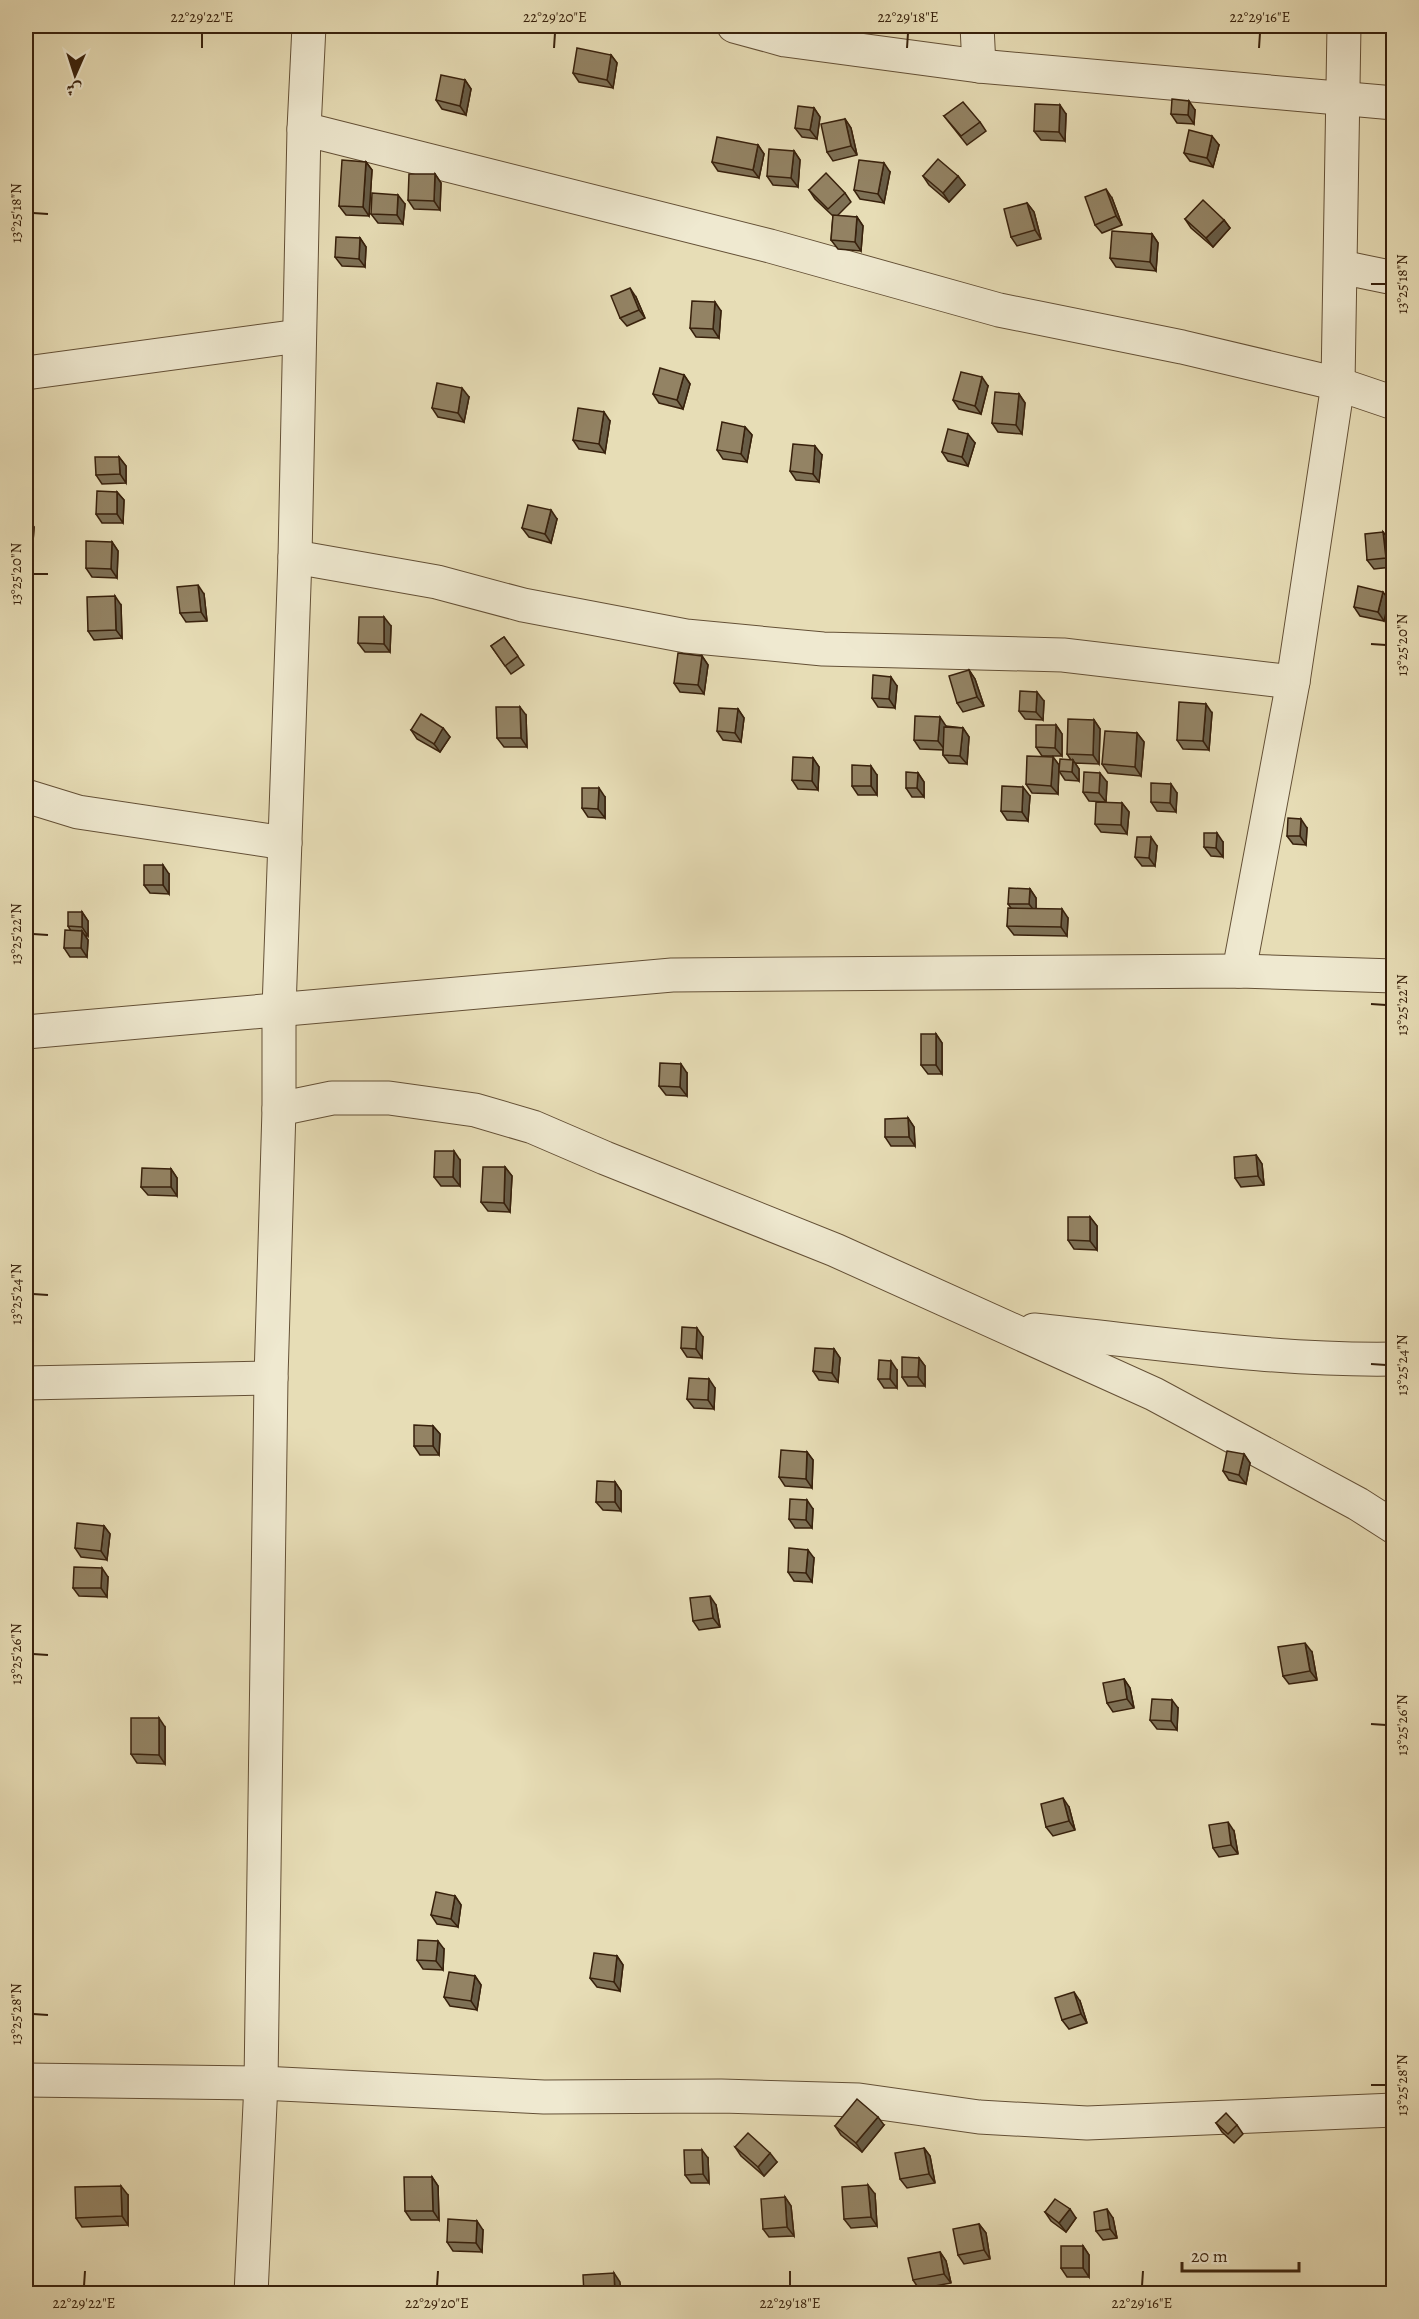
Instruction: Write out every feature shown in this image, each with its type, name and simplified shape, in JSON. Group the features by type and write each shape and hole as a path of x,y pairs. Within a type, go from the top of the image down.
{"street":[{"path":"251,2294 261,2083 271,1378 279,1109 279,1009 295,557 304,129 309,26"},
{"path":"734,26 785,40 979,66 1394,103"},
{"path":"977,26 979,66"},
{"path":"1239,971 1293,682 1338,384 1344,26"},
{"path":"304,129 770,246 999,310 1182,347 1338,384 1394,403"},
{"path":"1341,267 1394,278"},
{"path":"26,373 299,336"},
{"path":"295,557 437,582 523,605 686,636 823,649 1063,655 1293,682"},
{"path":"26,796 78,812 285,843"},
{"path":"26,1032 672,975 1239,971 1394,976"},
{"path":"279,1109 332,1098 389,1098 475,1110 533,1127 835,1250 1155,1394 1358,1504 1394,1527"},
{"path":"1004,1327 1345,1360 1394,1359"},
{"path":"26,1383 271,1378"},
{"path":"26,2080 261,2083 544,2097 721,2096 859,2100 979,2117 1087,2123 1394,2110"}],"building":[{"path":"577,48 611,55 607,80 573,73"},
{"path":"441,75 465,80 460,106 436,100"},
{"path":"1172,99 1189,101 1188,115 1171,114"},
{"path":"963,102 980,122 961,136 944,116"},
{"path":"1035,104 1060,105 1059,132 1034,131"},
{"path":"798,106 814,108 810,130 795,128"},
{"path":"845,119 851,146 827,152 821,124"},
{"path":"1189,130 1212,136 1207,158 1184,153"},
{"path":"717,137 758,145 753,170 712,162"},
{"path":"769,149 794,151 791,178 767,176"},
{"path":"938,159 958,176 943,193 923,176"},
{"path":"342,160 366,162 363,207 339,206"},
{"path":"859,160 884,163 878,194 854,190"},
{"path":"826,173 845,193 828,209 809,190"},
{"path":"409,174 435,174 434,201 408,200"},
{"path":"1106,189 1116,216 1095,225 1085,197"},
{"path":"372,193 398,195 397,215 371,214"},
{"path":"1203,200 1224,220 1206,238 1185,219"},
{"path":"1027,203 1035,230 1011,237 1004,209"},
{"path":"833,215 857,217 855,242 831,240"},
{"path":"1112,231 1152,234 1150,262 1110,258"},
{"path":"336,237 360,238 359,259 335,257"},
{"path":"630,288 639,310 620,318 611,296"},
{"path":"692,301 715,302 713,329 690,328"},
{"path":"660,368 684,375 677,400 653,394"},
{"path":"961,372 982,377 975,406 953,400"},
{"path":"437,383 462,388 458,413 432,408"},
{"path":"995,392 1019,394 1016,425 992,423"},
{"path":"578,408 604,412 599,444 573,440"},
{"path":"722,422 745,427 741,454 717,450"},
{"path":"948,429 968,434 962,457 942,452"},
{"path":"793,444 815,446 813,474 790,471"},
{"path":"95,457 119,457 120,474 96,475"},
{"path":"97,491 117,492 117,514 96,514"},
{"path":"528,505 551,510 545,534 522,528"},
{"path":"26,518 28,518 27,534 26,533"},
{"path":"1383,532 1386,558 1367,560 1365,534"},
{"path":"86,541 112,542 111,569 86,568"},
{"path":"198,585 201,612 180,613 177,587"},
{"path":"1358,586 1383,592 1378,612 1354,607"},
{"path":"115,596 116,630 88,631 87,597"},
{"path":"359,617 384,617 384,644 358,643"},
{"path":"504,637 518,656 505,666 491,646"},
{"path":"678,653 702,656 698,685 674,683"},
{"path":"969,670 977,697 957,703 949,676"},
{"path":"873,675 891,677 889,699 872,698"},
{"path":"1020,691 1037,692 1036,712 1019,711"},
{"path":"1179,702 1206,704 1203,741 1177,740"},
{"path":"496,707 520,707 521,738 497,738"},
{"path":"719,708 738,709 735,733 717,731"},
{"path":"421,714 443,728 434,744 411,730"},
{"path":"915,716 940,717 938,741 914,740"},
{"path":"1068,719 1094,720 1093,755 1067,754"},
{"path":"1036,725 1056,725 1055,748 1036,747"},
{"path":"944,727 963,728 960,756 943,755"},
{"path":"1105,731 1137,733 1135,767 1102,764"},
{"path":"1027,756 1053,757 1051,786 1026,784"},
{"path":"793,757 813,758 812,781 792,780"},
{"path":"1060,759 1073,760 1072,772 1059,771"},
{"path":"852,765 871,766 871,786 852,786"},
{"path":"906,772 918,773 917,788 906,788"},
{"path":"1084,772 1100,773 1099,793 1083,792"},
{"path":"1151,783 1171,784 1170,803 1151,802"},
{"path":"1002,786 1023,787 1022,812 1001,811"},
{"path":"582,788 599,788 598,809 582,808"},
{"path":"1096,802 1122,803 1121,825 1095,824"},
{"path":"1288,818 1301,819 1300,836 1287,836"},
{"path":"1204,833 1217,833 1216,848 1204,847"},
{"path":"1137,837 1151,837 1149,858 1135,857"},
{"path":"144,865 163,865 163,885 144,885"},
{"path":"1009,888 1030,889 1029,904 1008,904"},
{"path":"1008,908 1062,909 1061,927 1007,926"},
{"path":"68,912 82,912 82,927 68,926"},
{"path":"65,930 82,931 81,948 64,948"},
{"path":"921,1034 936,1034 936,1065 921,1065"},
{"path":"660,1063 681,1064 680,1087 659,1086"},
{"path":"908,1118 909,1137 885,1137 885,1119"},
{"path":"435,1151 454,1151 453,1177 434,1177"},
{"path":"1256,1155 1258,1176 1235,1178 1234,1157"},
{"path":"483,1167 505,1167 504,1203 481,1202"},
{"path":"142,1168 171,1169 171,1187 141,1187"},
{"path":"1068,1217 1090,1217 1090,1241 1068,1240"},
{"path":"682,1327 697,1328 696,1349 681,1348"},
{"path":"815,1348 834,1349 832,1373 813,1371"},
{"path":"902,1357 919,1358 918,1377 902,1377"},
{"path":"879,1360 891,1361 890,1379 878,1379"},
{"path":"689,1378 709,1379 708,1400 687,1399"},
{"path":"414,1425 433,1426 433,1446 414,1446"},
{"path":"781,1450 807,1452 806,1479 779,1477"},
{"path":"1227,1451 1244,1454 1239,1475 1223,1471"},
{"path":"597,1481 615,1482 615,1502 596,1502"},
{"path":"790,1499 807,1500 806,1520 789,1519"},
{"path":"77,1523 104,1526 101,1551 75,1548"},
{"path":"789,1548 808,1550 806,1573 788,1572"},
{"path":"74,1567 102,1568 101,1588 73,1588"},
{"path":"710,1596 713,1618 693,1621 690,1598"},
{"path":"1305,1643 1310,1671 1283,1676 1278,1647"},
{"path":"1124,1679 1127,1699 1107,1703 1103,1683"},
{"path":"1152,1699 1172,1700 1171,1721 1150,1720"},
{"path":"131,1718 159,1718 159,1755 131,1754"},
{"path":"1063,1798 1069,1821 1046,1827 1041,1804"},
{"path":"1228,1822 1231,1845 1213,1848 1209,1825"},
{"path":"436,1892 455,1896 451,1919 431,1915"},
{"path":"418,1940 438,1941 436,1961 417,1960"},
{"path":"594,1953 617,1956 614,1982 590,1978"},
{"path":"449,1972 475,1976 471,2001 444,1997"},
{"path":"1074,1992 1081,2014 1062,2020 1055,1998"},
{"path":"857,2099 878,2117 856,2143 835,2126"},
{"path":"1226,2113 1237,2125 1228,2134 1216,2123"},
{"path":"748,2133 770,2153 758,2167 735,2147"},
{"path":"924,2148 929,2174 900,2179 895,2153"},
{"path":"684,2150 702,2150 703,2174 685,2175"},
{"path":"404,2177 432,2177 433,2211 405,2211"},
{"path":"868,2185 871,2217 844,2219 842,2187"},
{"path":"121,2186 122,2216 76,2218 75,2187"},
{"path":"785,2197 787,2227 763,2229 761,2199"},
{"path":"1055,2199 1070,2209 1059,2223 1045,2212"},
{"path":"1107,2209 1110,2229 1096,2231 1094,2212"},
{"path":"448,2219 477,2221 476,2243 447,2242"},
{"path":"979,2224 984,2250 958,2255 953,2229"},
{"path":"1061,2246 1083,2246 1083,2268 1061,2268"},
{"path":"940,2252 944,2274 913,2280 908,2258"},
{"path":"614,2273 615,2294 584,2294 583,2275"}]}
